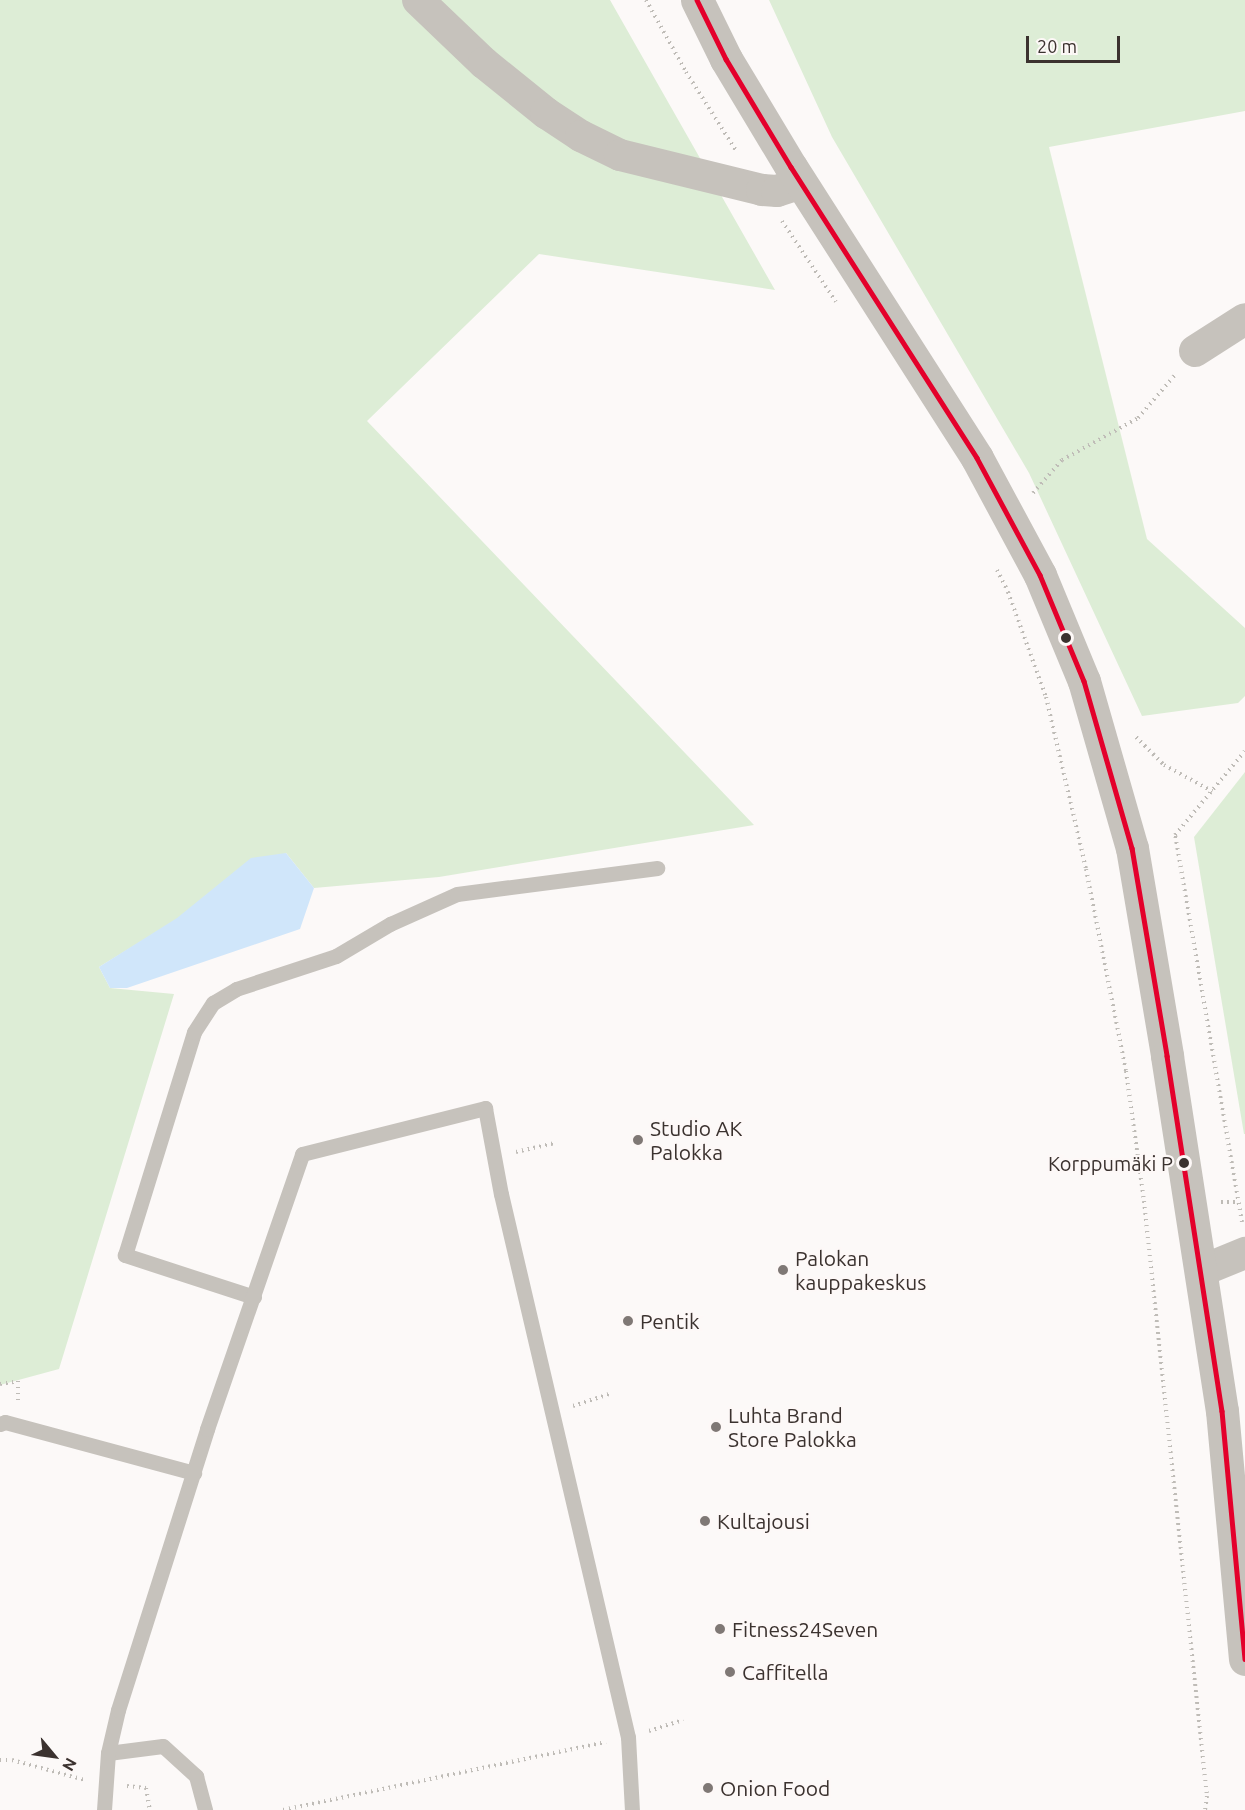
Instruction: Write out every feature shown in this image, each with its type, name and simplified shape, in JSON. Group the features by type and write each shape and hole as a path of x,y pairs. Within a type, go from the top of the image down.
{"street":[{"path":"418,0 484,63 546,113 580,136 620,155 762,190 777,191 801,183"},
{"path":"697,0 726,59 801,183 977,458 1040,575 1084,681 1132,848 1222,1411 1245,1659"},
{"path":"1195,351 1245,318"},
{"path":"1201,1271 1244,1238"}],"lane":[{"path":"254,1297 125,1255 194,1032 213,1003 236,988 336,956 390,924 457,894 657,868"},
{"path":"107,1807 108,1753 127,1679 302,1154 484,1108 501,1194 628,1737 632,1810"},
{"path":"0,1424 17,1425 194,1473"},
{"path":"108,1753 163,1746 196,1776 205,1810"}],"path":[{"path":"646,0 686,72 840,309"},
{"path":"1010,519 1062,460 1138,418 1195,351"},
{"path":"994,563 1008,592 1046,697 1086,869 1126,1071 1147,1225 1207,1796 1205,1810"},
{"path":"1136,737 1164,765 1212,791"},
{"path":"1244,1238 1175,835 1245,751"},
{"path":"518,1163 516,1151 555,1143"},
{"path":"0,1384 18,1381 17,1425"},
{"path":"568,1395 571,1407 612,1393"},
{"path":"283,1810 628,1737"}],"green space":[{"path":"0,0 610,0 775,290 539,254 367,421 754,825 439,877 314,888 286,853 99,967 110,988 174,994 59,1369 0,1385"},
{"path":"769,0 1245,0 1245,111 1049,147 1147,539 1245,628 1245,696 1238,703 1142,716 1029,473 832,137"},
{"path":"1245,772 1245,1134 1244,1134 1194,837"}],"water":[{"path":"286,853 314,888 300,929 127,988 110,988 99,967 177,918 251,858"}],"transit line":[{"path":"697,0 726,59 791,167 977,458 1040,575 1084,681 1132,848 1167,1056 1222,1411 1245,1659"}],"place":[{"name":"Studio AK Palokka","path":"638,1140"},
{"name":"Korppumäki P","path":"1184,1163"},
{"name":"Palokan kauppakeskus","path":"783,1270"},
{"name":"Pentik","path":"628,1321"},
{"name":"Luhta Brand Store Palokka","path":"716,1427"},
{"name":"Kultajousi","path":"705,1521"},
{"name":"Fitness24Seven","path":"720,1629"},
{"name":"Caffitella","path":"730,1672"},
{"name":"Onion Food","path":"708,1788"}]}
